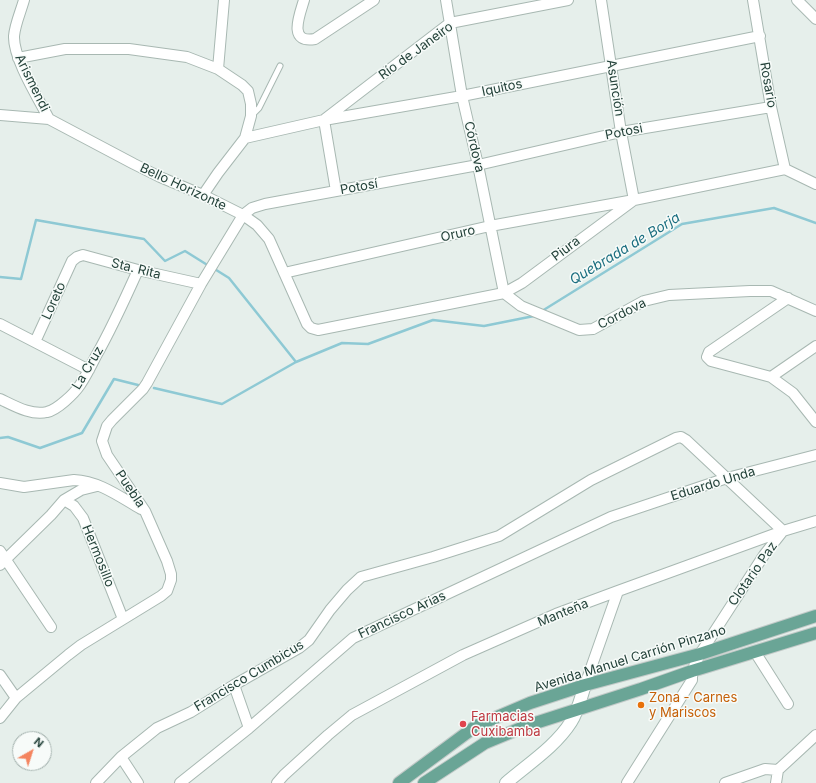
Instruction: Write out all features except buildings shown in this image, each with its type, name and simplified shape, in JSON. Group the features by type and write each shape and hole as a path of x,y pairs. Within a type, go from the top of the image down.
{"main road":[{"name":"Avenida Manuel Carrión Pinzano","path":"399,783 476,726 530,704 585,685 700,654 816,616"},
{"path":"424,783 485,743 526,726 692,671 816,633"}],"street":[{"name":"Arismendi","path":"24,0 14,35 15,46 18,58 49,119"},
{"path":"218,68 224,0"},
{"path":"304,0 297,25 298,31 302,38 309,40 315,39 374,0"},
{"name":"Córdova","path":"446,0 462,96 478,165 504,293"},
{"name":"Río de Janeiro","path":"324,120 450,23 568,0"},
{"name":"Asunción","path":"601,0 621,132 634,200"},
{"name":"Rosario","path":"753,0 771,107 785,169"},
{"path":"797,0 816,19"},
{"name":"Iquitos","path":"245,138 324,120 462,96 760,36"},
{"path":"18,58 65,49 129,49 187,57 218,68 248,91 251,104 251,116 245,138 218,173 204,195"},
{"name":"Potosi","path":"478,165 621,132 771,107"},
{"name":"Bello Horizonte","path":"0,116 49,119 134,164 204,195 243,215 257,225 268,239 307,324 311,328"},
{"path":"324,120 336,191"},
{"name":"Potosí","path":"243,215 252,208 265,204 478,165"},
{"path":"785,169 816,184"},
{"name":"Piura","path":"311,328 318,330 504,293 522,283 634,200 785,169"},
{"name":"Oruro","path":"284,272 490,226 634,200"},
{"name":"Puebla","path":"0,718 16,698 72,651 167,591 171,580 171,574 167,561 145,511 107,455 102,441 104,434 112,420 143,389 147,383 201,284 243,215"},
{"name":"Sta. Rita","path":"72,261 83,255 138,270 201,284"},
{"name":"Loreto","path":"35,342 72,261"},
{"name":"La Cruz","path":"0,399 23,409 35,412 46,412 55,408 69,398 79,387 89,370 138,270"},
{"name":"Cordova","path":"504,293 521,306 579,330 593,329 644,301 669,295 750,291 771,292 816,311"},
{"path":"788,298 709,352 707,357 710,361 771,377 792,394 816,421"},
{"path":"0,324 89,370"},
{"path":"771,377 816,346"},
{"name":"Francisco Cumbicus","path":"96,783 121,757 157,728 191,712 234,685 299,648 309,640 330,610 347,590 361,577 433,557 499,536 591,480 676,438 681,437 686,440 727,478"},
{"name":"Eduardo Unda","path":"611,517 727,478 816,455"},
{"path":"727,478 783,531"},
{"path":"0,483 24,487 80,480 99,485 145,511"},
{"path":"51,627 2,559 51,515 64,500 80,490 99,485"},
{"name":"Hermosillo","path":"64,500 74,506 83,518 123,619"},
{"name":"Francisco Arias","path":"180,783 249,728 353,638 611,517"},
{"name":"Manteña","path":"277,783 328,735 352,715 463,656 556,614 783,531 816,521"},
{"name":"Clotario Paz","path":"627,783 692,680 692,671 700,654 764,555 783,531"},
{"path":"506,783 554,742 571,722 577,710 618,591"},
{"path":"755,652 788,704"},
{"path":"0,675 16,698"},
{"path":"234,685 249,728"},
{"path":"776,783 778,770 816,734"},
{"path":"121,757 138,783"},
{"path":"725,783 765,769 778,770"}],"lane":[{"path":"251,116 259,108 280,66"}],"waterway":[{"name":"Quebrada de Borja","path":"542,311 682,224 774,208 816,223"},
{"path":"0,277 21,279 36,220 144,239 165,261 185,251 209,266"},
{"path":"213,268 229,278 296,362"},
{"name":"Quebrada de Borja","path":"154,388 222,404 296,362 342,343 368,344 433,320 484,326 534,316"},
{"path":"0,438 8,437 40,448 82,433 114,379 138,385"}],"place":[{"name":"Zona - Carnes y Mariscos","path":"641,705"},
{"name":"Farmacias Cuxibamba","path":"463,724"}]}
